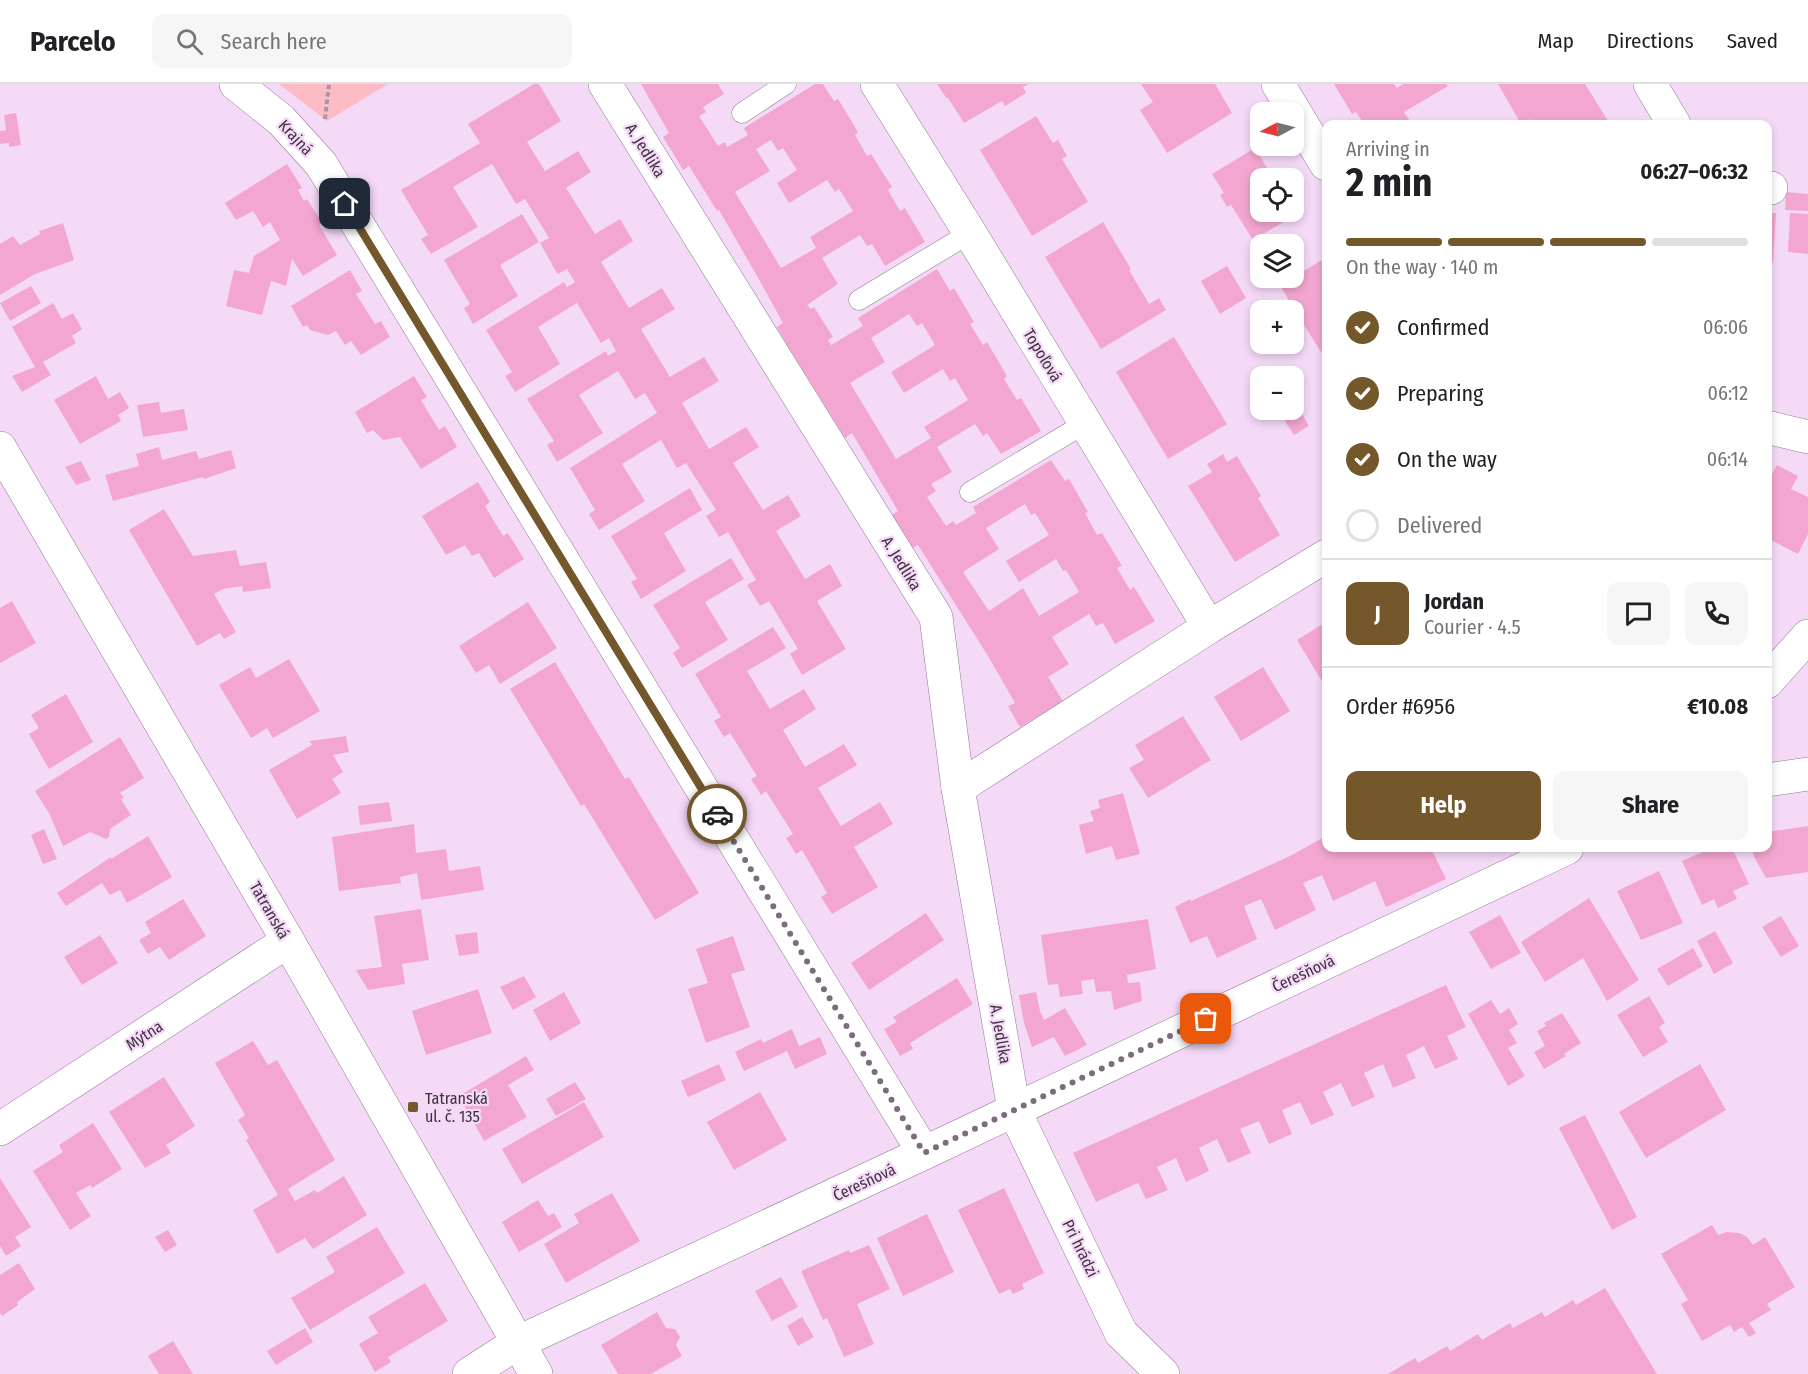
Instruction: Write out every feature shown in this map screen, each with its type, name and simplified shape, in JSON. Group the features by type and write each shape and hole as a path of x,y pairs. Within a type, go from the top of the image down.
{"street":[{"name":"Krajná","path":"236,84 281,120 321,164 924,1153"},
{"name":"A. Jedlika","path":"605,84 936,617 958,788 1014,1110"},
{"name":"Topoľová","path":"877,84 1209,627"},
{"path":"1278,84 1322,157"},
{"path":"1650,84 1672,120"},
{"path":"1772,428 1808,437"},
{"name":"Tatranská","path":"0,448 288,941 536,1374"},
{"path":"958,788 1209,627 1322,558"},
{"path":"1772,676 1808,636"},
{"path":"1772,779 1808,774"},
{"name":"Čerešňová","path":"469,1374 518,1343 1559,852"},
{"name":"Mýtna","path":"0,1129 288,941"},
{"name":"Pri hrádzi","path":"1014,1110 1121,1333 1163,1374"}],"lane":[{"path":"742,113 786,84"},
{"path":"859,300 970,233"},
{"path":"970,492 1084,424"}],"shaded area":[{"path":"279,84 388,84 327,121"}],"building":[{"path":"534,84 539,84 561,121 527,142 545,171 578,151 591,172 566,188 595,234 620,219 633,241 601,262 629,308 662,288 675,309 641,329 670,377 704,357 719,381 682,403 709,449 746,427 759,447 733,463 763,510 788,495 801,516 776,531 805,579 830,564 842,586 817,601 846,649 802,675 790,654 798,649 769,601 760,606 747,585 756,580 728,532 719,537 706,516 716,510 686,463 677,468 661,440 622,464 645,501 599,530 589,514 595,510 570,468 657,413 645,393 635,399 618,371 579,395 603,433 557,462 547,445 554,441 527,399 606,351 608,356 616,351 609,338 601,343 577,303 538,327 560,364 515,392 505,376 512,372 486,330 564,282 567,287 575,282 567,269 557,273 540,243 549,238 525,199 516,204 492,164 453,187 478,227 431,254 421,239 428,235 401,190 480,143 468,124"},
{"path":"641,84 718,84 724,94 703,107 706,112 699,116 718,146 725,142 727,147 748,135 744,128 815,84 823,84 834,101 838,99 858,132 855,135 867,156 871,154 892,187 888,190 900,211 905,208 925,242 885,266 872,244 867,246 860,235 822,258 838,284 807,305 811,309 814,307 833,337 828,340 831,345 863,326 858,318 937,269 950,291 954,288 974,322 970,324 983,345 987,342 1007,376 1004,379 1017,400 1021,398 1041,431 1001,454 987,433 983,436 975,424 937,447 952,472 931,484 936,491 927,497 946,526 953,521 956,525 976,513 973,507 1051,460 1065,481 1069,479 1088,512 1085,513 1097,535 1102,533 1122,566 1117,568 1130,590 1134,587 1155,621 1115,644 1103,623 1096,626 1089,614 1052,637 1069,664 1048,677 1063,701 1020,727 1008,706 1015,703 988,656 918,545 912,548 892,515 898,511 852,433 845,438 786,343 777,327 783,323 757,276 719,210 717,211 689,166 683,170 663,137 669,133","holes":["771,140 778,151 783,148 797,170 777,183 789,203 827,180 835,192 839,189 853,211 810,237 816,248 781,268 735,192 770,171 756,149","909,314 917,326 922,323 935,345 891,372 904,393 943,369 950,381 955,378 968,400 924,427 931,438 896,459 850,383 885,362 871,338","1025,504 1031,515 1035,513 1049,535 1006,561 1019,582 1056,559 1063,571 1066,570 1079,592 1039,616 1023,588 989,611 963,572 999,549 986,528"]},
{"path":"937,84 1029,84 1023,87 1026,93 1005,106 1002,101 964,123"},
{"path":"1141,84 1215,84 1232,113 1167,153 1140,110 1153,102"},
{"path":"1334,84 1394,84 1397,88 1403,84 1446,84 1448,86 1404,112 1409,120 1361,120 1356,112 1352,114"},
{"path":"1498,84 1585,84 1608,120 1531,119 1519,120"},
{"path":"16,113 21,145 9,147 9,143 0,144 0,131 6,130 4,115"},
{"path":"1036,116 1053,143 1058,140 1067,156 1062,159 1088,202 1032,236 980,150"},
{"path":"1250,151 1250,156 1260,156 1267,168 1250,168 1250,222 1283,222 1263,234 1250,235 1231,205 1227,207 1220,195 1224,193 1212,174"},
{"path":"287,164 302,188 298,190 304,201 307,199 322,223 319,225 337,255 303,276 292,259 286,286 271,281 262,315 226,306 234,270 249,273 254,256 280,240 270,222 263,227 253,211 236,220 225,203"},
{"path":"1786,192 1808,194 1808,211 1785,210"},
{"path":"1772,213 1776,213 1773,263"},
{"path":"1790,213 1808,214 1808,254 1788,252"},
{"path":"522,214 539,242 500,265 518,296 473,324 464,308 470,304 444,260"},
{"path":"1103,222 1149,304 1159,298 1166,310 1101,349 1045,257"},
{"path":"63,223 74,260 35,274 0,295 0,244 13,236 20,245 40,234 39,231"},
{"path":"1322,260 1322,351 1304,325 1304,300 1289,300 1282,288 1304,288 1304,271"},
{"path":"1227,266 1246,298 1220,314 1201,281"},
{"path":"350,270 362,291 356,294 375,324 381,321 390,337 361,355 351,341 345,345 336,331 328,335 310,330 307,325 303,327 291,306"},
{"path":"31,286 41,303 10,321 0,303"},
{"path":"53,303 62,319 73,313 82,329 72,336 76,343 43,362 51,375 22,392 12,376 35,367 12,327"},
{"path":"1174,337 1227,424 1168,459 1116,372"},
{"path":"96,376 108,399 120,392 129,408 118,415 121,421 80,444 54,400"},
{"path":"414,376 427,397 421,400 439,430 445,426 457,447 421,469 400,437 383,440 373,430 367,433 355,412"},
{"path":"159,402 161,413 184,409 188,430 143,437 137,405"},
{"path":"1304,418 1309,426 1294,435 1284,420 1304,420"},
{"path":"159,447 162,460 196,451 199,459 231,450 236,468 204,479 203,477 113,501 105,475 139,466 136,454"},
{"path":"1223,454 1227,462 1237,456 1261,496 1258,498 1280,535 1235,562 1188,486 1212,472 1207,464"},
{"path":"81,461 91,480 76,485 65,467"},
{"path":"1777,465 1798,476 1791,489 1808,497 1808,534 1798,554 1772,541 1772,474"},
{"path":"478,482 490,502 485,506 503,536 508,533 524,559 494,578 479,553 472,556 465,545 446,555 422,516"},
{"path":"690,488 702,510 664,533 686,571 641,599 631,582 637,579 611,536"},
{"path":"164,509 193,556 236,550 240,566 266,562 271,588 243,592 242,586 223,589 214,594 236,632 224,639 220,633 197,646 129,530"},
{"path":"731,558 744,579 705,602 728,640 682,668 673,653 680,648 653,605"},
{"path":"12,601 36,643 0,663 0,608"},
{"path":"528,602 557,648 500,684 489,665 476,673 459,646"},
{"path":"1322,624 1322,681 1297,640"},
{"path":"773,627 786,648 747,671 770,709 804,689 816,709 783,730 805,767 844,744 857,765 818,788 841,826 880,802 893,824 854,847 878,887 832,914 821,897 827,893 802,850 796,854 786,838 793,834 766,791 761,795 751,779 757,776 730,733 724,737 714,721 721,717 695,674"},
{"path":"289,659 320,711 273,738 267,728 251,738 219,685 250,667 256,678"},
{"path":"555,662 625,779 629,777 699,893 655,920 584,804 581,806 510,689"},
{"path":"1263,667 1290,711 1241,741 1214,697"},
{"path":"66,694 93,742 49,769 29,734 39,728 31,715"},
{"path":"1183,716 1211,760 1148,798 1129,768 1144,760 1135,745"},
{"path":"346,736 349,752 333,755 343,772 332,779 341,793 297,819 269,770 312,745 310,741"},
{"path":"120,737 144,778 120,793 131,815 110,829 109,837 106,839 90,832 63,846 49,813 35,791"},
{"path":"1123,793 1140,854 1116,860 1112,846 1086,854 1079,825 1094,821 1090,811 1100,808 1098,800"},
{"path":"389,802 392,821 360,825 358,806"},
{"path":"414,824 416,853 446,849 449,871 480,866 484,890 421,900 417,873 400,877 401,883 339,891 332,837"},
{"path":"1808,826 1808,872 1766,878 1753,852 1772,852 1772,831"},
{"path":"44,829 57,859 43,864 31,835"},
{"path":"148,836 172,877 127,903 120,890 110,895 102,883 66,906 57,893 111,857 111,859"},
{"path":"1322,838 1322,852 1433,852 1446,879 1386,907 1375,881 1333,901 1322,875 1303,883 1316,910 1275,930 1261,899 1244,906 1257,939 1217,958 1207,936 1190,943 1175,907 1290,856"},
{"path":"1703,852 1734,852 1749,884 1733,891 1737,899 1718,908 1714,899 1702,905 1682,861"},
{"path":"1659,871 1683,923 1641,940 1617,891"},
{"path":"1589,898 1639,980 1607,1001 1583,958 1545,982 1521,942"},
{"path":"183,899 206,936 169,960 160,947 148,954 139,940 151,933 145,922"},
{"path":"421,909 429,960 402,964 405,984 368,990 356,970 382,967 374,916"},
{"path":"926,913 944,940 869,990 851,963"},
{"path":"1500,915 1521,953 1491,969 1469,932"},
{"path":"1781,916 1799,946 1781,957 1762,927"},
{"path":"1148,919 1156,969 1127,975 1128,983 1140,982 1142,1001 1114,1010 1111,991 1096,992 1094,979 1081,981 1083,994 1060,997 1058,984 1048,985 1041,935"},
{"path":"1715,931 1733,963 1714,974 1697,941"},
{"path":"477,932 479,953 459,956 455,935"},
{"path":"100,935 118,963 82,985 64,957"},
{"path":"733,936 745,970 731,974 750,1027 706,1043 688,989 708,983 696,949"},
{"path":"1693,948 1703,966 1668,986 1657,969"},
{"path":"524,976 536,997 513,1010 500,987"},
{"path":"957,978 973,1004 910,1043 913,1049 900,1056 884,1029 897,1022 893,1017"},
{"path":"1446,985 1466,1027 1447,1036 1458,1059 1435,1069 1424,1046 1406,1055 1416,1078 1393,1088 1383,1064 1364,1073 1375,1097 1352,1107 1341,1083 1323,1092 1334,1115 1311,1125 1300,1102 1282,1110 1292,1134 1269,1144 1259,1121 1240,1129 1251,1153 1228,1163 1217,1139 1199,1148 1209,1171 1186,1182 1176,1158 1157,1167 1168,1190 1146,1199 1138,1183 1096,1202 1073,1153"},
{"path":"478,989 492,1033 426,1055 412,1011"},
{"path":"564,992 581,1023 550,1041 533,1010"},
{"path":"1036,992 1044,1020 1065,1008 1087,1045 1065,1056 1054,1037 1032,1047 1024,1023 1019,995"},
{"path":"1649,996 1665,1023 1659,1027 1668,1042 1643,1057 1617,1015"},
{"path":"1491,1000 1500,1014 1509,1008 1518,1024 1509,1030 1517,1043 1508,1048 1525,1076 1508,1086 1468,1014"},
{"path":"1562,1013 1581,1043 1564,1054 1566,1056 1544,1069 1534,1052 1545,1046 1537,1031 1546,1026 1544,1023"},
{"path":"792,1029 799,1046 820,1037 827,1054 795,1069 787,1051 744,1071 735,1052 761,1039 763,1043"},
{"path":"253,1041 268,1065 277,1060 335,1160 288,1189 295,1201 315,1190 317,1193 344,1176 367,1215 313,1249 305,1238 277,1254 253,1210 278,1195 246,1140 249,1138 238,1120 245,1115 215,1063"},
{"path":"526,1056 534,1070 508,1085 527,1117 484,1141 459,1096"},
{"path":"719,1064 726,1080 688,1097 681,1081"},
{"path":"1700,1064 1726,1110 1646,1158 1619,1112"},
{"path":"164,1077 195,1126 166,1145 171,1153 145,1168 109,1112"},
{"path":"575,1082 586,1099 556,1116 546,1099"},
{"path":"760,1092 787,1140 734,1170 707,1122"},
{"path":"584,1102 604,1137 522,1184 502,1149"},
{"path":"1585,1115 1637,1217 1612,1230 1559,1128"},
{"path":"93,1123 122,1169 92,1188 90,1185 76,1193 91,1216 70,1230 33,1171 63,1152 59,1145"},
{"path":"0,1178 31,1227 15,1237 21,1246 6,1256 0,1246"},
{"path":"1004,1188 1044,1273 1022,1284 1024,1289 1013,1294 1010,1289 999,1294 958,1210"},
{"path":"612,1193 640,1241 566,1283 544,1244 579,1223 574,1214"},
{"path":"538,1200 548,1216 554,1213 562,1227 519,1252 502,1222"},
{"path":"927,1214 954,1272 903,1296 877,1238"},
{"path":"1712,1225 1718,1235 1727,1232 1739,1233 1747,1237 1753,1245 1765,1237 1795,1287 1767,1304 1771,1310 1749,1323 1756,1333 1749,1337 1742,1327 1734,1332 1730,1325 1702,1341 1681,1304 1688,1300 1661,1254"},
{"path":"377,1227 405,1273 310,1330 291,1298 335,1272 326,1257"},
{"path":"168,1230 177,1245 165,1252 155,1237"},
{"path":"869,1245 890,1289 857,1304 874,1344 844,1357 827,1318 823,1320 801,1271 849,1250 850,1253"},
{"path":"19,1263 35,1289 2,1316 0,1313 0,1275"},
{"path":"781,1277 798,1307 772,1321 755,1291"},
{"path":"425,1283 448,1321 388,1357 391,1362 375,1372 359,1344 378,1333 368,1317"},
{"path":"1605,1288 1657,1374 1388,1374 1415,1358 1418,1363 1447,1346 1450,1351 1478,1334 1482,1340 1510,1323 1513,1328 1542,1312 1545,1317 1573,1300 1576,1305"},
{"path":"657,1312 666,1328 675,1329 680,1337 676,1345 682,1356 651,1374 618,1374 601,1345"},
{"path":"802,1317 814,1337 798,1346 787,1326"},
{"path":"305,1328 313,1342 276,1365 267,1351"},
{"path":"173,1341 193,1374 159,1374 148,1356"}],"way so far":[{"path":"717,814 924,1153 1206,1019"}],"place":[{"name":"Tatranská ul. č. 135","path":"413,1107"}],"route":[{"path":"345,204 717,814"}]}
